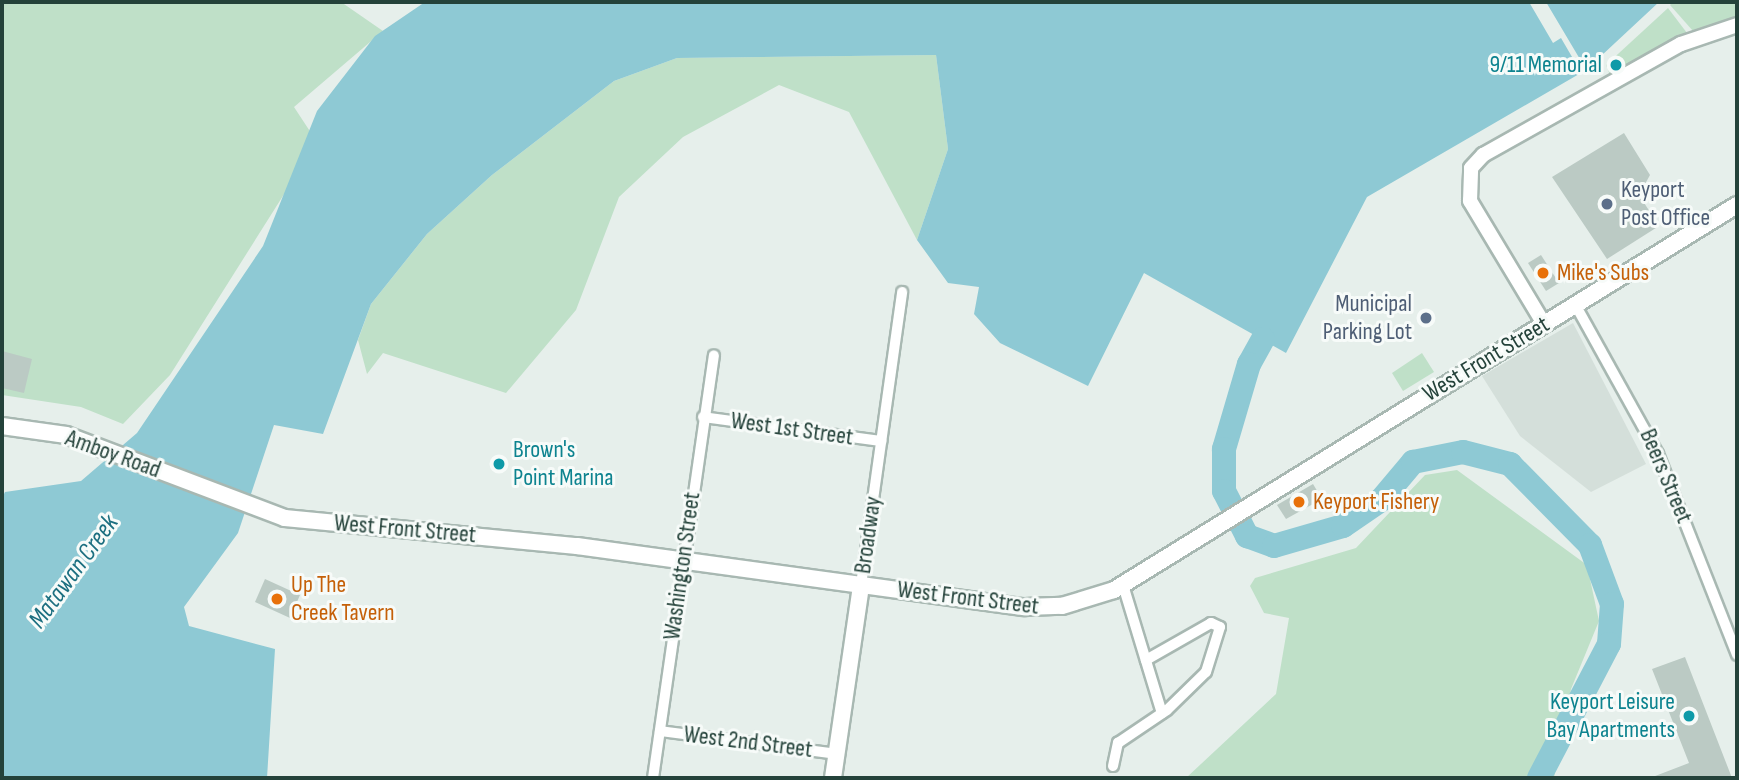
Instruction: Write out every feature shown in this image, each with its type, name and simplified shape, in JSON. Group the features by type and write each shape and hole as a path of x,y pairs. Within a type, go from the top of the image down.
{"main road":[{"name":"West Front Street","path":"181,480 265,513 683,559 1047,608 1086,601 1123,585 1737,205"},
{"name":"Amboy Road","path":"2,426 66,435 112,450 181,480"},
{"name":"Broadway","path":"833,778 861,584"}],"street":[{"path":"1544,324 1470,201 1471,168 1483,155 1681,44 1737,25"},
{"name":"Broadway","path":"861,584 902,292"},
{"name":"Beers Street","path":"1576,306 1658,454 1737,655"},
{"name":"Washington Street","path":"653,778 714,355"},
{"name":"West 1st Street","path":"703,417 881,441"},
{"path":"1123,585 1163,713"},
{"path":"1113,766 1118,743 1163,713 1206,673 1221,629 1211,624 1146,660"},
{"name":"West 2nd Street","path":"660,731 837,754"}],"shaded area":[{"path":"1573,323 1646,464 1591,492 1520,436 1482,376"}],"green space":[{"path":"2,2 341,2 383,31 294,107 317,142 170,375 123,424 81,407 2,395"},
{"path":"1673,2 1737,2 1737,16 1693,31 1670,5"},
{"path":"1668,8 1687,33 1610,75 1606,65"},
{"path":"936,55 948,149 917,240 849,112 779,85 683,137 619,197 576,310 506,393 383,353 367,374 358,340 371,304 427,234 492,175 614,81 677,58"},
{"path":"1422,353 1434,372 1403,391 1392,373"},
{"path":"1457,470 1587,565 1599,621 1571,689 1554,778 1186,778 1276,694 1289,618 1264,613 1250,586 1255,578 1356,548 1425,475"}],"water":[{"name":"Matawan Creek","path":"425,2 1659,2 1586,70 1367,197 1286,353 1144,273 1088,386 1000,343 974,314 979,287 948,283 917,240 948,149 936,55 677,58 614,81 492,175 427,234 371,304 323,434 274,425 238,533 184,607 189,626 275,649 267,778 2,778 2,498 5,492 81,481 137,433 263,246 317,111 375,36"}],"pier":[{"path":"1529,2 1546,2 1587,71 1582,74 1561,38 1553,43"}],"building":[{"name":"Keyport Post Office","path":"1624,133 1650,175 1639,195 1659,226 1607,259 1552,177"},
{"name":"Mike's Subs","path":"1541,255 1559,283 1546,291 1528,263"},
{"path":"2,351 32,359 24,393 2,388"},
{"name":"Keyport Fishery","path":"1313,484 1322,499 1286,519 1277,505"},
{"name":"Up The Creek Tavern","path":"265,579 300,595 290,618 255,602"},
{"name":"Keyport Leisure Bay Apartments","path":"1685,657 1732,778 1650,778 1689,763 1652,669"}],"waterway":[{"path":"1263,339 1249,364 1224,449 1224,491 1247,536 1274,546 1343,526 1381,500 1413,462 1463,452 1510,464 1590,545 1612,604 1609,644 1539,778"}],"place":[{"name":"9/11 Memorial","path":"1616,65"},
{"name":"Keyport Post Office","path":"1607,204"},
{"name":"Mike's Subs","path":"1543,273"},
{"name":"Municipal Parking Lot","path":"1426,318"},
{"name":"Brown's Point Marina","path":"499,464"},
{"name":"Keyport Fishery","path":"1299,502"},
{"name":"Up The Creek Tavern","path":"277,599"},
{"name":"Keyport Leisure Bay Apartments","path":"1689,716"}]}
